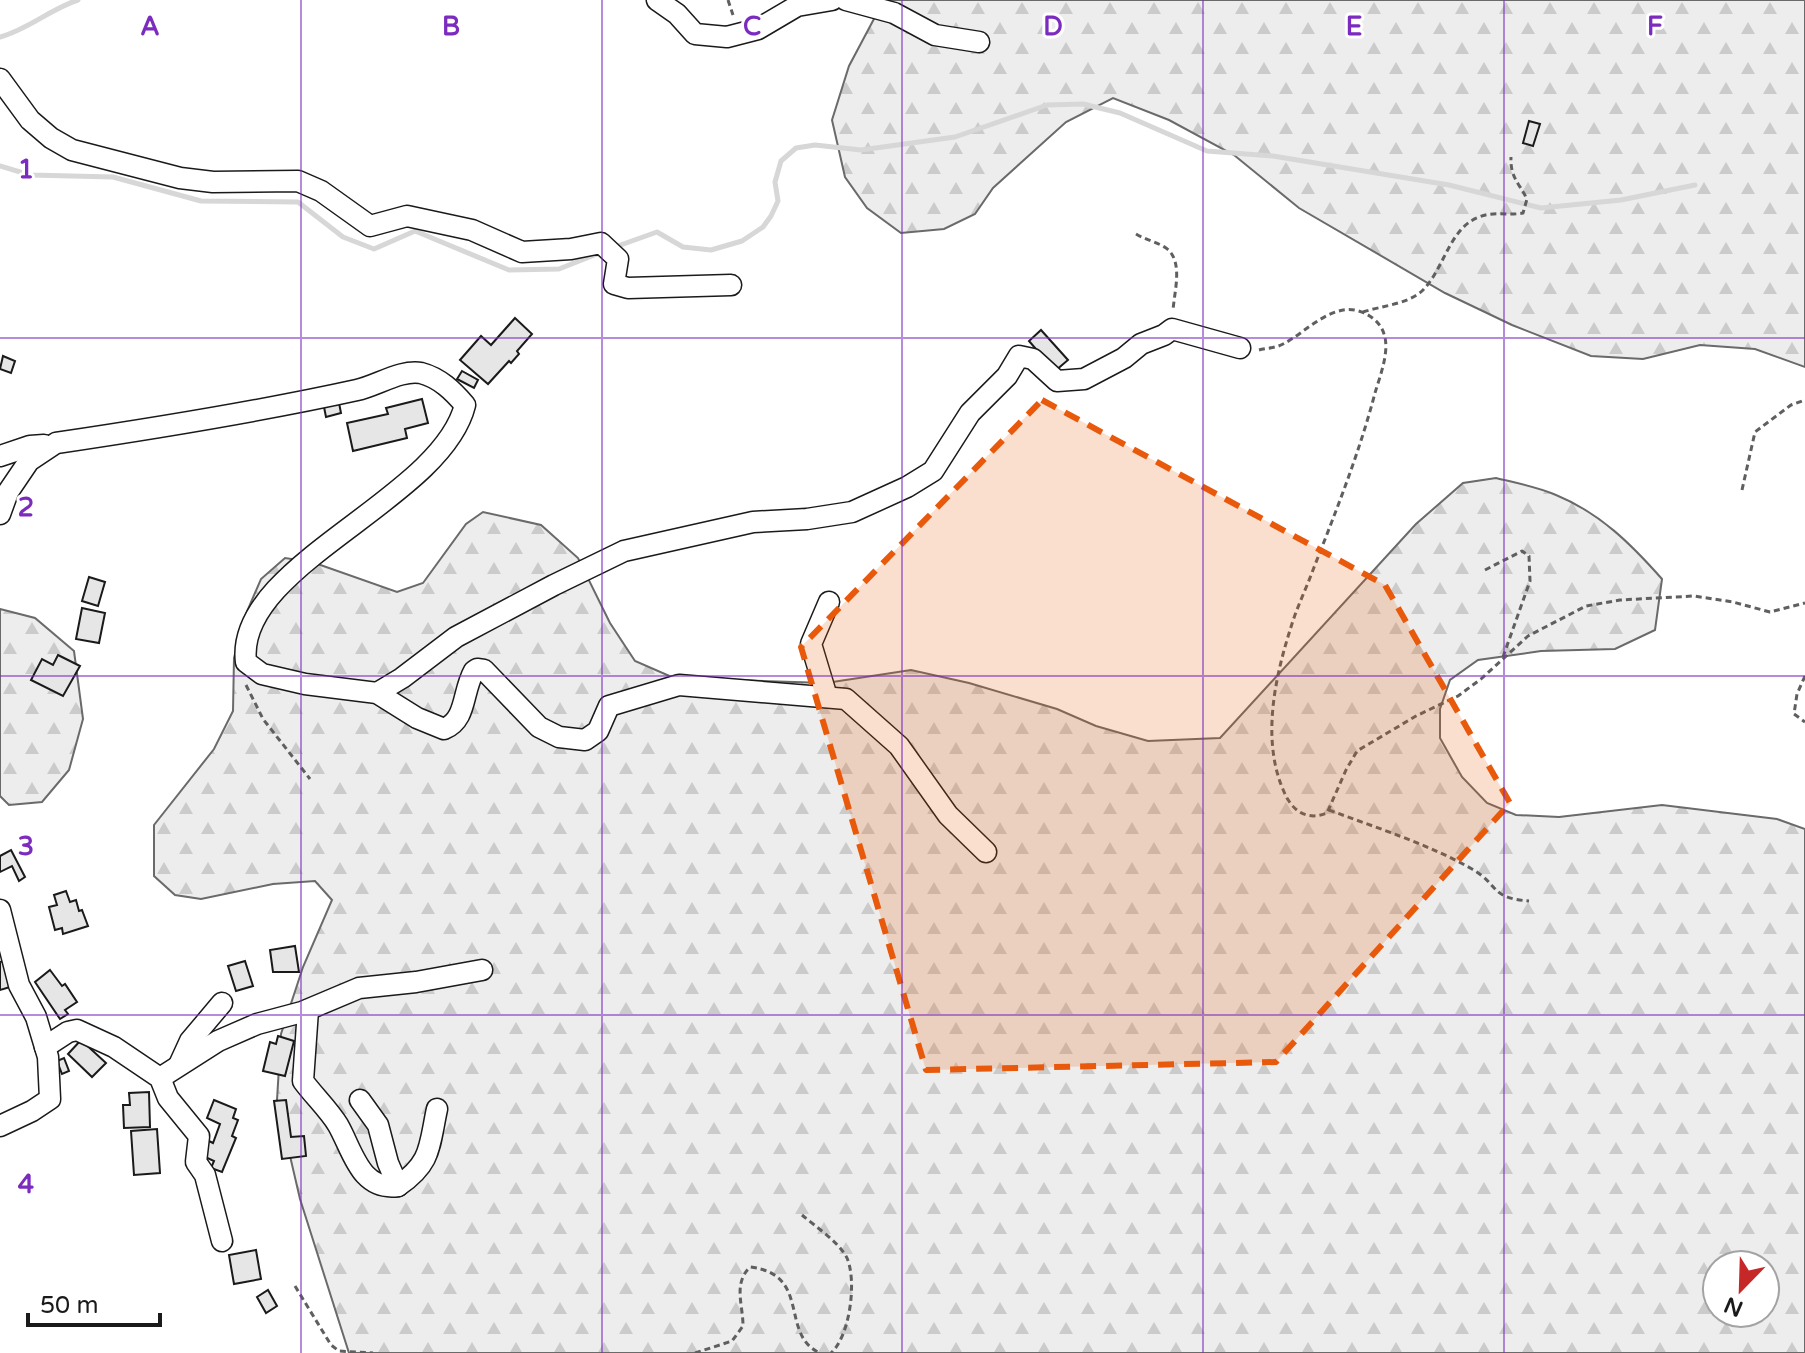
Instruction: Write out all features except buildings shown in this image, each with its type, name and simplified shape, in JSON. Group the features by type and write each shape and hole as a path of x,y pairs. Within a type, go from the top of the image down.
{"street":[{"path":"657,0 677,14 695,34 727,37 758,29 797,6 832,0"},
{"path":"846,0 894,13 935,35 979,42"},
{"path":"0,79 30,120 51,138 72,150 180,178 213,182 298,181 321,191 370,226 407,216 472,230 522,252 571,249 601,243 618,259 614,284 628,288 731,285"},
{"path":"377,693 456,637 624,551 753,522 807,519 852,512 907,487 933,471 970,413 1007,376 1019,356 1033,359 1057,381 1084,379 1172,329 1240,348"},
{"path":"0,456 30,446 267,410 373,387 397,377 420,373 449,387 465,405 460,425 432,458 382,504 281,581 261,607 245,648 246,662 262,674 305,684 377,693 417,718 444,729 455,725 459,719 474,671 484,670 539,727 559,737 585,740 598,731 609,706 679,685 846,699 899,746 948,815 986,852"},
{"path":"0,514 8,492 29,461 56,443"},
{"path":"827,697 811,644 829,602"},
{"path":"0,910 19,985 36,1017 48,1057 50,1099 0,1126"},
{"path":"160,1078 218,1041 257,1024 308,1010 359,988 482,970"},
{"path":"179,1065 190,1041 222,1003"},
{"path":"308,1010 303,1081 337,1124 366,1178 375,1184 398,1186 422,1167 437,1109"},
{"path":"45,1047 68,1032 77,1030 114,1047 160,1078 168,1098 199,1136 196,1162 205,1175 222,1241"},
{"path":"360,1100 378,1125 398,1186"}],"path":[{"path":"1363,312 1407,300 1421,292 1454,239 1469,222 1495,213 1523,213 1527,199 1514,182 1511,157"},
{"path":"1136,234 1174,255 1177,276 1172,329"},
{"path":"1240,348 1258,350 1281,345 1337,311 1350,309 1363,312 1379,322 1386,336 1383,364 1361,446 1291,625 1282,659 1271,723 1275,764 1286,796 1295,810 1309,816 1319,816 1329,810 1357,751 1391,729 1458,696 1528,636 1586,606 1694,596 1770,612 1805,603"},
{"path":"1742,490 1755,432 1791,405 1805,400"},
{"path":"1485,570 1514,553 1522,551 1529,556 1530,581 1501,661"},
{"path":"246,662 246,688 263,719 310,779"},
{"path":"1805,676 1797,694 1794,714 1805,722"},
{"path":"1329,810 1412,841 1475,870 1499,895 1511,900 1529,901"},
{"path":"802,1215 846,1256 850,1271 851,1306 838,1347 831,1353"},
{"path":"695,1353 732,1341 743,1326 739,1285 742,1275 750,1267 763,1268 780,1277 803,1341 820,1353"},
{"path":"295,1286 331,1345 339,1351 373,1353"}],"highlighted area":[{"path":"1042,400 1385,585 1510,803 1276,1062 926,1070 801,647"}],"green space":[{"path":"884,0 1805,0 1805,367 1755,349 1700,345 1643,359 1591,356 1512,325 1445,293 1299,208 1234,155 1169,120 1113,98 1066,122 993,188 975,214 944,229 901,233 867,208 845,177 832,120 849,66"},
{"path":"1496,478 1542,490 1587,511 1614,531 1662,579 1655,630 1615,649 1541,651 1478,660 1450,680 1440,709 1440,738 1462,777 1487,803 1516,815 1559,817 1662,805 1777,819 1805,829 1805,1353 349,1353 300,1199 277,1100 281,1034 303,967 332,900 315,881 273,884 201,899 175,895 154,876 154,825 214,749 233,711 234,658 245,616 261,579 285,558 312,562 397,592 423,583 466,524 483,512 541,525 578,558 610,623 635,661 674,678 826,683 911,670 969,683 1057,709 1096,726 1148,741 1220,738 1416,524 1463,483"},
{"path":"0,609 35,618 74,651 83,719 69,770 42,802 9,805 0,796"}],"waterway":[{"path":"0,37 78,0"},
{"path":"615,247 657,232 683,247 711,250 742,241 763,227 771,216 778,201 775,182 781,161 796,148 815,145 861,150 955,137 1047,105 1083,104 1120,113 1207,151 1273,156 1449,185 1541,208 1621,200 1695,185"},
{"path":"0,166 30,175 113,177 201,201 298,202 343,237 374,249 415,231 509,270 559,269 602,252"}]}
